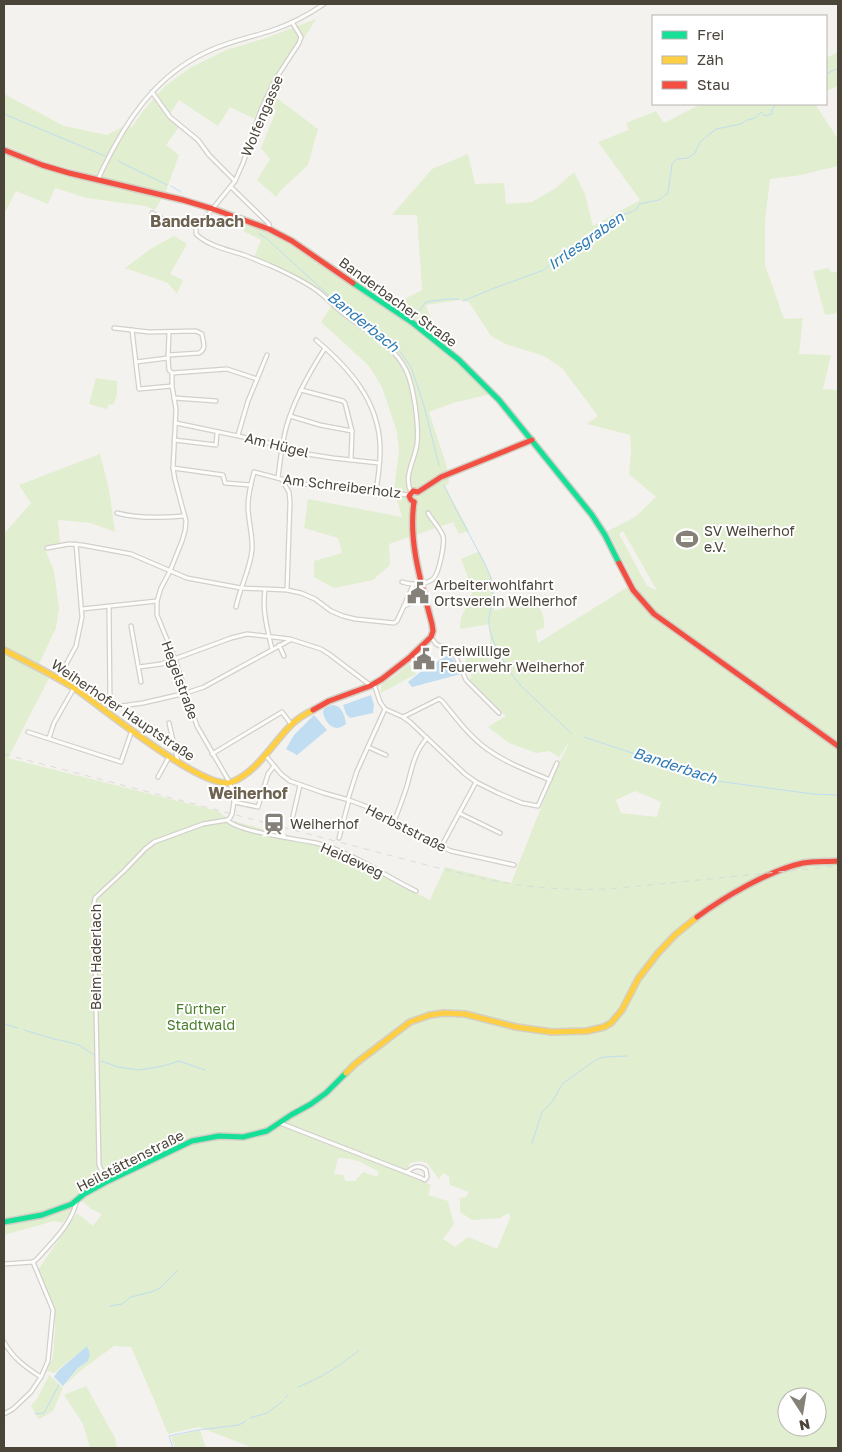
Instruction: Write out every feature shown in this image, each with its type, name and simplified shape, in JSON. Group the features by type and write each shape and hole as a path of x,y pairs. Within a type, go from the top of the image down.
{"street":[{"path":"98,181 105,164 138,107 172,74 211,50 273,30 292,22 324,4"},
{"name":"Wolfengasse","path":"196,225 201,223 235,181 261,110 275,80 301,37 292,22"},
{"path":"152,92 170,117 198,140 209,155 235,181"},
{"name":"Banderbacher Straße","path":"4,150 42,165 126,188 183,200 269,229 292,241 413,323 440,344 499,400 599,525 626,579 640,600 654,614 838,746"},
{"path":"231,187 270,224 269,229"},
{"path":"152,213 178,226 196,225 196,234 202,239 270,266 317,291 342,313 384,342 394,352 405,369 413,390 417,443 409,480 410,499 414,502"},
{"path":"114,328 199,332 202,334 204,348 199,353 136,362"},
{"path":"132,330 139,389 172,386"},
{"path":"118,514 150,517 184,516 174,480 173,468 176,409 172,373 168,357 170,332"},
{"path":"316,340 337,358 351,374 361,387 375,416 380,447 376,492"},
{"path":"287,590 290,502 289,492 280,478 282,446 290,416 301,390 325,348"},
{"path":"238,435 242,418 267,355"},
{"path":"172,373 227,370 257,379"},
{"path":"301,390 343,402 346,406 352,431 351,460"},
{"path":"174,398 216,401"},
{"path":"290,416 320,425 352,431"},
{"name":"Am Hügel","path":"176,423 217,433 238,435 307,454 379,463"},
{"path":"174,440 216,445 217,433"},
{"path":"410,493 418,492 441,477 532,440"},
{"path":"173,468 223,476 225,483 251,485 248,506 252,548 249,566 236,607"},
{"name":"Am Schreiberholz","path":"251,485 254,472 296,483 376,492 410,493"},
{"path":"414,502 419,499 418,492"},
{"path":"227,820 232,814 234,802 230,783 244,775 266,756 292,725 309,712 329,701 372,685 396,669 431,637 433,631 432,624 421,583 413,536 414,502"},
{"path":"402,582 413,585 433,579 438,569 443,541 442,535 428,512"},
{"name":"Hegelstraße","path":"184,516 186,522 185,531 170,571 161,588 156,608 159,623 175,659 197,726 230,783"},
{"path":"47,548 76,544 134,554 194,580 242,588 287,590 301,593 315,599 331,611 355,619 394,623 397,621 413,585"},
{"path":"58,679 76,646 81,626 82,609 76,544"},
{"path":"265,590 263,602 272,649"},
{"path":"408,597 416,601"},
{"path":"404,606 425,599"},
{"path":"82,609 157,601"},
{"path":"105,710 110,704 109,607"},
{"path":"130,626 139,667 140,682"},
{"path":"139,667 161,664 247,634 290,639 329,654 372,685 385,709 403,716 447,758 476,782 498,793 516,801 538,806 557,762"},
{"path":"431,637 436,644 450,651 456,657 466,680 499,713"},
{"path":"110,704 114,707 143,704 204,687 290,639"},
{"path":"279,645 284,656"},
{"name":"Weiherhofer Hauptstraße","path":"4,650 74,688 169,757 208,778 220,783 230,783"},
{"path":"49,738 54,723 74,688"},
{"path":"403,716 439,699 472,736 487,749 504,760 550,780"},
{"path":"339,838 357,771 385,709"},
{"path":"212,754 282,712 292,725"},
{"path":"169,723 178,762"},
{"path":"28,732 121,762 132,730"},
{"path":"394,821 407,785 411,766 417,752 427,738"},
{"path":"368,747 386,755"},
{"name":"Herbststraße","path":"266,756 286,779 349,799 394,821 418,837 441,847 462,854 514,865"},
{"path":"158,777 169,757"},
{"path":"234,802 258,807 268,774 274,766"},
{"path":"441,847 476,782"},
{"path":"292,820 300,785"},
{"path":"459,813 500,833"},
{"name":"Heideweg","path":"227,820 233,824 261,832 334,849 373,867 416,891"},
{"name":"Beim Haderlach","path":"106,1182 99,1165 94,934 95,898 154,842 203,824 227,820"},
{"name":"Heilstättenstraße","path":"4,1222 42,1215 62,1208 106,1182 192,1141 219,1136 243,1137 267,1131 326,1093 355,1064 417,1018 441,1014 465,1014 516,1027 559,1032 590,1031 606,1026 620,1013 634,986 648,966 675,934 692,920 742,890 779,872 802,864 838,861"},
{"path":"280,1122 425,1180 427,1176 426,1170 418,1166 406,1172"},
{"path":"4,1264 32,1262 37,1259 60,1232 74,1210 76,1201"},
{"path":"4,1414 13,1409 32,1392 48,1361 53,1310 32,1262"},
{"path":"4,1342 16,1359 41,1377"}],"green space":[{"path":"316,19 270,93 318,129 308,165 276,197 257,180 270,159 261,148 276,111 263,104 257,120 230,107 218,126 179,100 169,115 181,124 166,145 179,155 166,191 155,210 145,206 87,198 55,188 48,204 16,191 4,214 4,153 31,166 92,182 87,173 49,163 4,145 4,94 64,126 107,135 126,125 132,127 165,86 190,68 226,50 266,38"},
{"path":"838,52 838,86 827,91 827,58"},
{"name":"Fürther Stadtwald","path":"699,105 816,105 838,139 838,166 801,175 770,179 765,222 765,265 784,319 803,318 799,354 831,355 823,389 838,390 838,1448 253,1448 199,1427 168,1434 131,1347 114,1346 80,1371 64,1386 79,1368 88,1361 90,1354 87,1346 54,1373 47,1371 53,1357 55,1309 38,1270 77,1213 93,1226 102,1214 91,1209 80,1199 63,1223 54,1221 4,1235 4,534 31,503 19,485 100,454 109,489 115,532 91,523 58,520 60,543 44,547 54,571 59,608 56,628 36,670 49,678 8,758 218,811 229,820 327,845 430,900 445,867 511,883 558,765 570,741 559,757 549,751 536,753 509,743 488,727 506,716 470,680 472,668 504,660 490,642 490,624 460,629 461,618 473,591 461,559 478,552 480,553 493,580 494,611 534,599 544,621 544,628 536,631 538,643 634,583 608,531 635,517 656,497 629,474 630,435 587,424 598,416 562,368 544,356 506,344 491,336 469,302 460,300 426,305 433,325 443,339 395,304 422,290 417,215 392,215 432,169 468,154 475,184 504,183 506,204 532,202 556,188 574,172 585,194 593,226 640,200 598,142 629,130 626,123 656,111 664,123","holes":["623,531 656,589 647,586 619,534","635,791 661,802 657,817 621,813 616,800","338,1158 356,1160 379,1172 377,1177 363,1172 355,1181 345,1181 344,1175 334,1174","421,1161 427,1163 439,1179 443,1173 449,1176 450,1185 469,1192 466,1197 460,1198 460,1212 472,1220 500,1218 509,1213 510,1218 497,1249 468,1237 455,1247 443,1239 454,1224 448,1201 428,1195 431,1185 404,1174 410,1163"]},
{"path":"247,223 286,238 387,308 439,346 491,394 453,403 429,412 446,464 449,483 445,486 469,531 459,534 453,522 389,544 390,565 373,580 334,588 314,577 314,561 342,553 338,538 304,528 308,499 402,517 394,490 399,450 397,432 382,387 369,366 321,322 332,305 307,286 254,258 261,240 243,231"},
{"path":"174,236 187,244 170,274 183,280 177,294 168,283 125,268 152,248"},
{"path":"829,268 831,273 838,271 838,313 825,315 813,271"},
{"path":"96,378 117,381 117,394 114,404 108,405 107,409 89,404"},
{"path":"487,643 492,660 468,667 463,650"},
{"path":"409,664 416,674 381,693 381,685"},
{"path":"49,1375 63,1388 53,1411 39,1419 31,1406 37,1399"},
{"path":"86,1386 115,1438 117,1448 90,1448 83,1424 64,1395"},
{"path":"200,1430 206,1448 175,1448 171,1437"}],"water":[{"path":"448,655 453,659 461,674 412,687 408,682 423,670"},
{"path":"371,695 374,705 373,713 350,718 346,714 343,705"},
{"path":"332,705 341,709 345,718 346,724 339,728 332,727 323,714 325,708"},
{"path":"314,715 327,730 297,755 286,749 294,735"},
{"path":"87,1346 90,1354 88,1361 78,1368 63,1386 54,1377 58,1371"}],"waterway":[{"name":"Irrlesgraben","path":"827,74 838,68"},
{"name":"Irrlesgraben","path":"463,301 544,270 565,251 580,249 593,234 614,222 623,214 637,209 639,204 659,200 668,193 672,164 677,159 688,158 695,153 700,142 716,129 741,124 755,118 761,112 765,116 772,114 772,109 776,105"},
{"name":"Banderbach","path":"4,114 105,156"},
{"name":"Banderbach","path":"118,161 167,185"},
{"name":"Banderbach","path":"171,186 181,192"},
{"name":"Banderbach","path":"258,233 334,300 397,347 411,367 423,402 439,465"},
{"name":"Irrlesgraben","path":"414,317 426,302 459,299"},
{"name":"Banderbach","path":"444,485 491,578 493,592 489,627 495,645 510,672 520,685 571,733"},
{"name":"Banderbach","path":"584,737 717,781 813,794 838,795"},
{"path":"4,1024 18,1028"},
{"path":"24,1030 58,1040"},
{"path":"60,1040 79,1045 94,1055"},
{"path":"596,1060 604,1057 627,1056"},
{"path":"101,1061 118,1067 139,1070 179,1061 205,1070"},
{"path":"562,1084 594,1061"},
{"path":"532,1143 542,1112 552,1102 561,1086"},
{"path":"110,1306 122,1304 131,1297 160,1288 177,1271"},
{"path":"298,1387 330,1371 359,1350"},
{"path":"35,1414 44,1413 59,1385"},
{"path":"285,1398 288,1395"},
{"path":"250,1418 267,1413 283,1401"},
{"path":"173,1448 169,1436 239,1425 246,1421"}],"railway":[{"path":"4,754 434,867 493,881 525,886 561,889 609,889 838,866"}],"traffic: fast":[{"path":"353,283 413,323 459,360 499,400 592,515 605,535 619,563"},
{"path":"4,1222 42,1215 72,1204 84,1194 106,1182 192,1141 219,1136 243,1137 267,1131 326,1093 346,1073"}],"traffic: slow":[{"path":"4,650 74,688 177,762 219,782 232,782 250,771 291,725 313,710"},
{"path":"346,1073 410,1022 430,1015 444,1013 465,1014 516,1027 552,1032 587,1031 604,1027 611,1023 622,1010 638,979 658,953 675,935 697,917"}],"traffic: jam":[{"path":"4,150 42,165 183,200 269,229 292,241 353,283"},
{"path":"414,502 409,496 413,491 418,492 441,477 532,440"},
{"path":"313,710 329,701 370,686 382,679 409,658 431,637 433,631 432,624 414,548 414,502"},
{"path":"619,563 633,590 654,614 838,746"},
{"path":"697,917 734,893 776,872 803,863 838,861"}],"place":[{"name":"SV Weiherhof e.V.","path":"687,539"},
{"name":"Arbeiterwohlfahrt Ortsverein Weiherhof","path":"418,593"},
{"name":"Freiwillige Feuerwehr Weiherhof","path":"424,659"},
{"name":"Weiherhof","path":"274,824"}],"district":[{"name":"Banderbach","path":"197,221"},
{"name":"Weiherhof","path":"248,793"}]}
